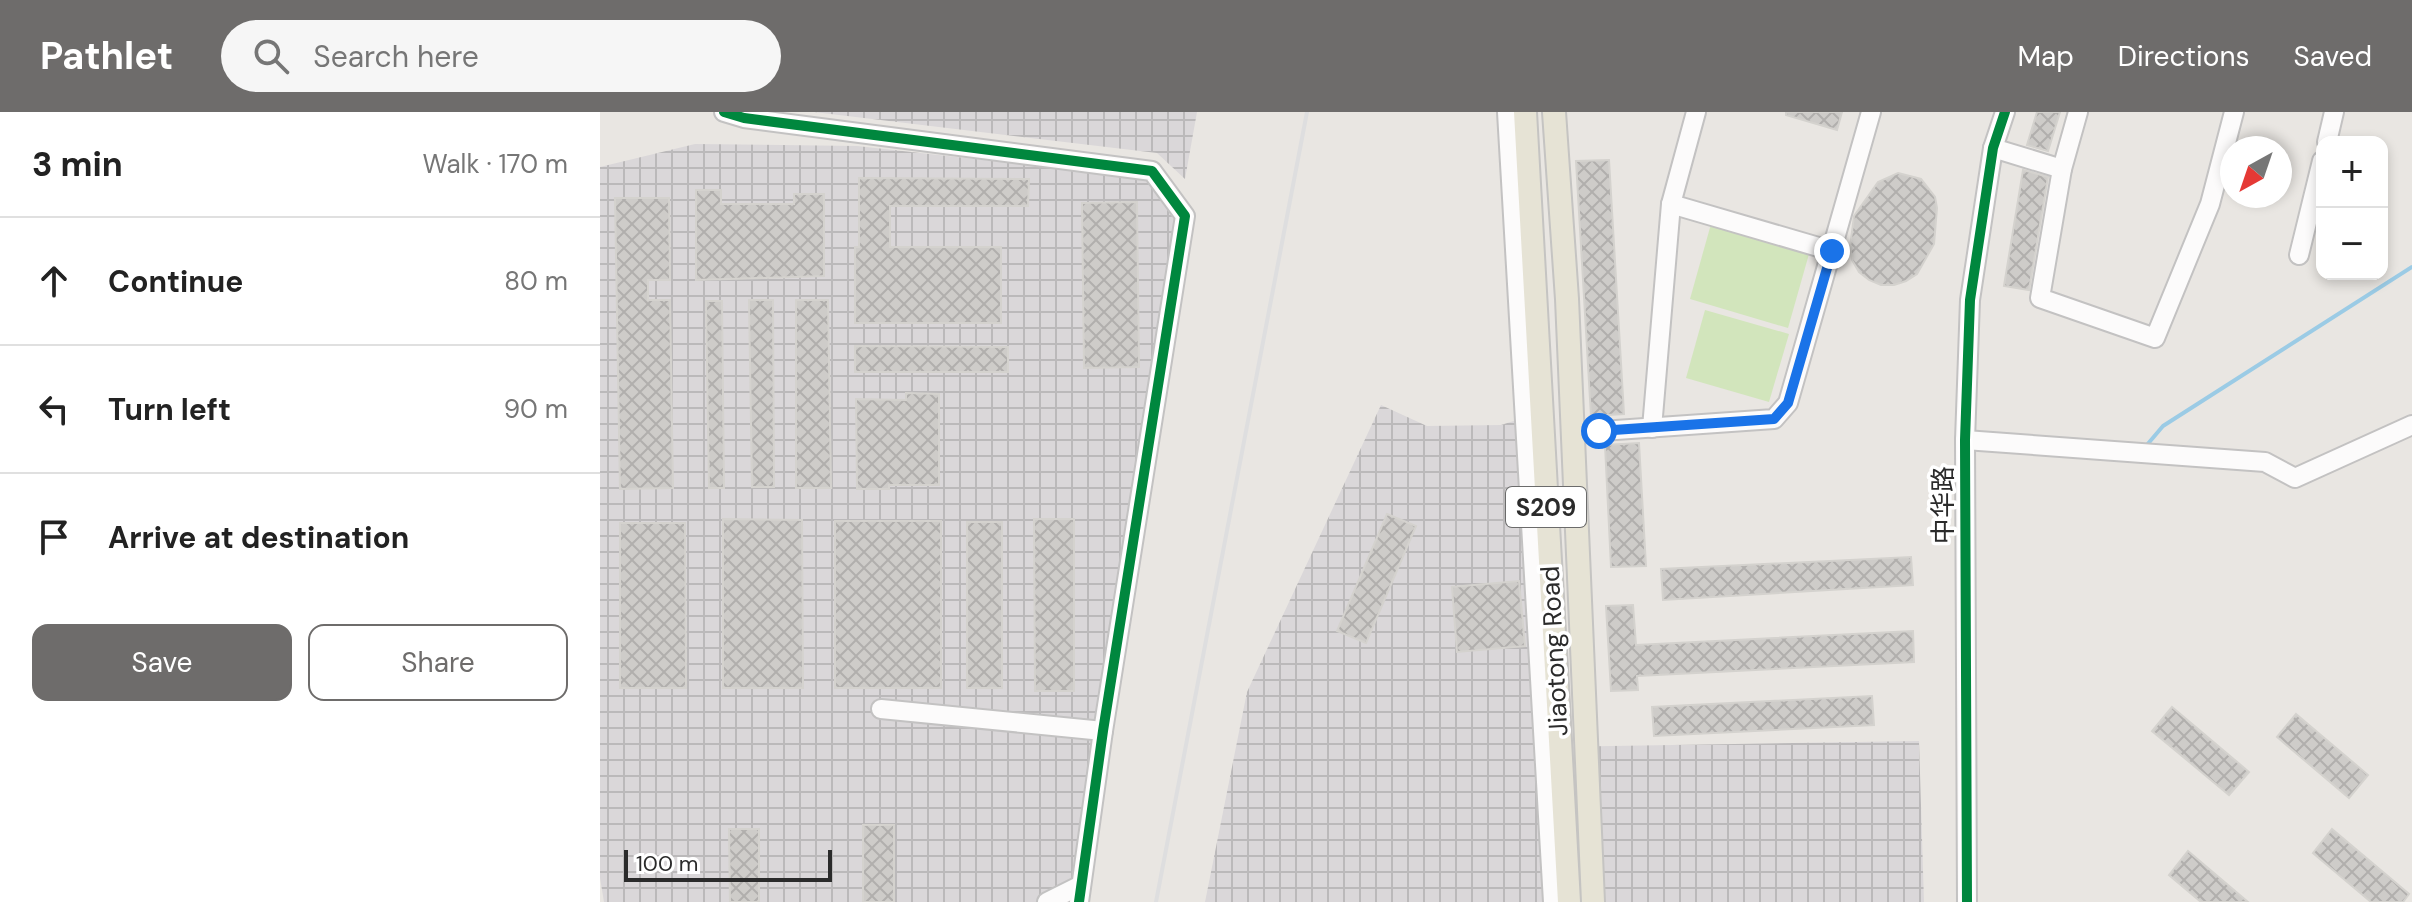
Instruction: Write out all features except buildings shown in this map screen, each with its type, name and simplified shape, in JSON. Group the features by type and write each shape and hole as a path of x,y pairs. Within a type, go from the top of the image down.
{"main road":[{"name":"Jiaotong Road","path":"1525,112 1569,902"},
{"name":"Jiaotong Road","path":"1554,112 1573,433 1593,902"}],"street":[{"path":"724,112 744,118 1152,171 1185,216 1080,893 1047,902"},
{"path":"1507,112 1553,902"},
{"path":"1652,428 1671,204 1696,112"},
{"path":"1573,433 1774,419 1788,403 1871,112"},
{"name":"中华路","path":"1967,902 1965,440 1970,300 1993,148 2004,112"},
{"path":"2078,112 2062,169 2040,298 2155,338 2210,204 2234,112"},
{"path":"2328,136 2334,112"},
{"path":"1993,148 2062,169"},
{"path":"2299,255 2316,186"},
{"path":"1671,204 1832,251"},
{"path":"1965,440 2265,462 2295,478 2412,425"},
{"path":"881,709 1103,731"}],"shaded area":[{"path":"814,112 1197,112 1185,179 1157,153"},
{"path":"695,144 857,146 1146,178 1177,224 1074,902 604,902 600,878 600,167"},
{"path":"1381,405 1427,426 1501,425 1526,417 1550,747 1919,741 1924,902 1205,902 1247,692"}],"green space":[{"path":"1711,224 1809,254 1788,328 1690,299"},
{"path":"1705,310 1789,334 1769,402 1686,378"}],"waterway":[{"path":"2146,446 2163,426 2412,267"}],"railway":[{"path":"1156,902 1307,112"}],"cycle path":[{"path":"724,112 744,118 1152,171 1185,216 1079,902"},
{"path":"1967,902 1965,440 1970,300 1993,148 2005,112"}],"route":[{"path":"1599,431 1774,419 1788,403 1832,251"}]}
